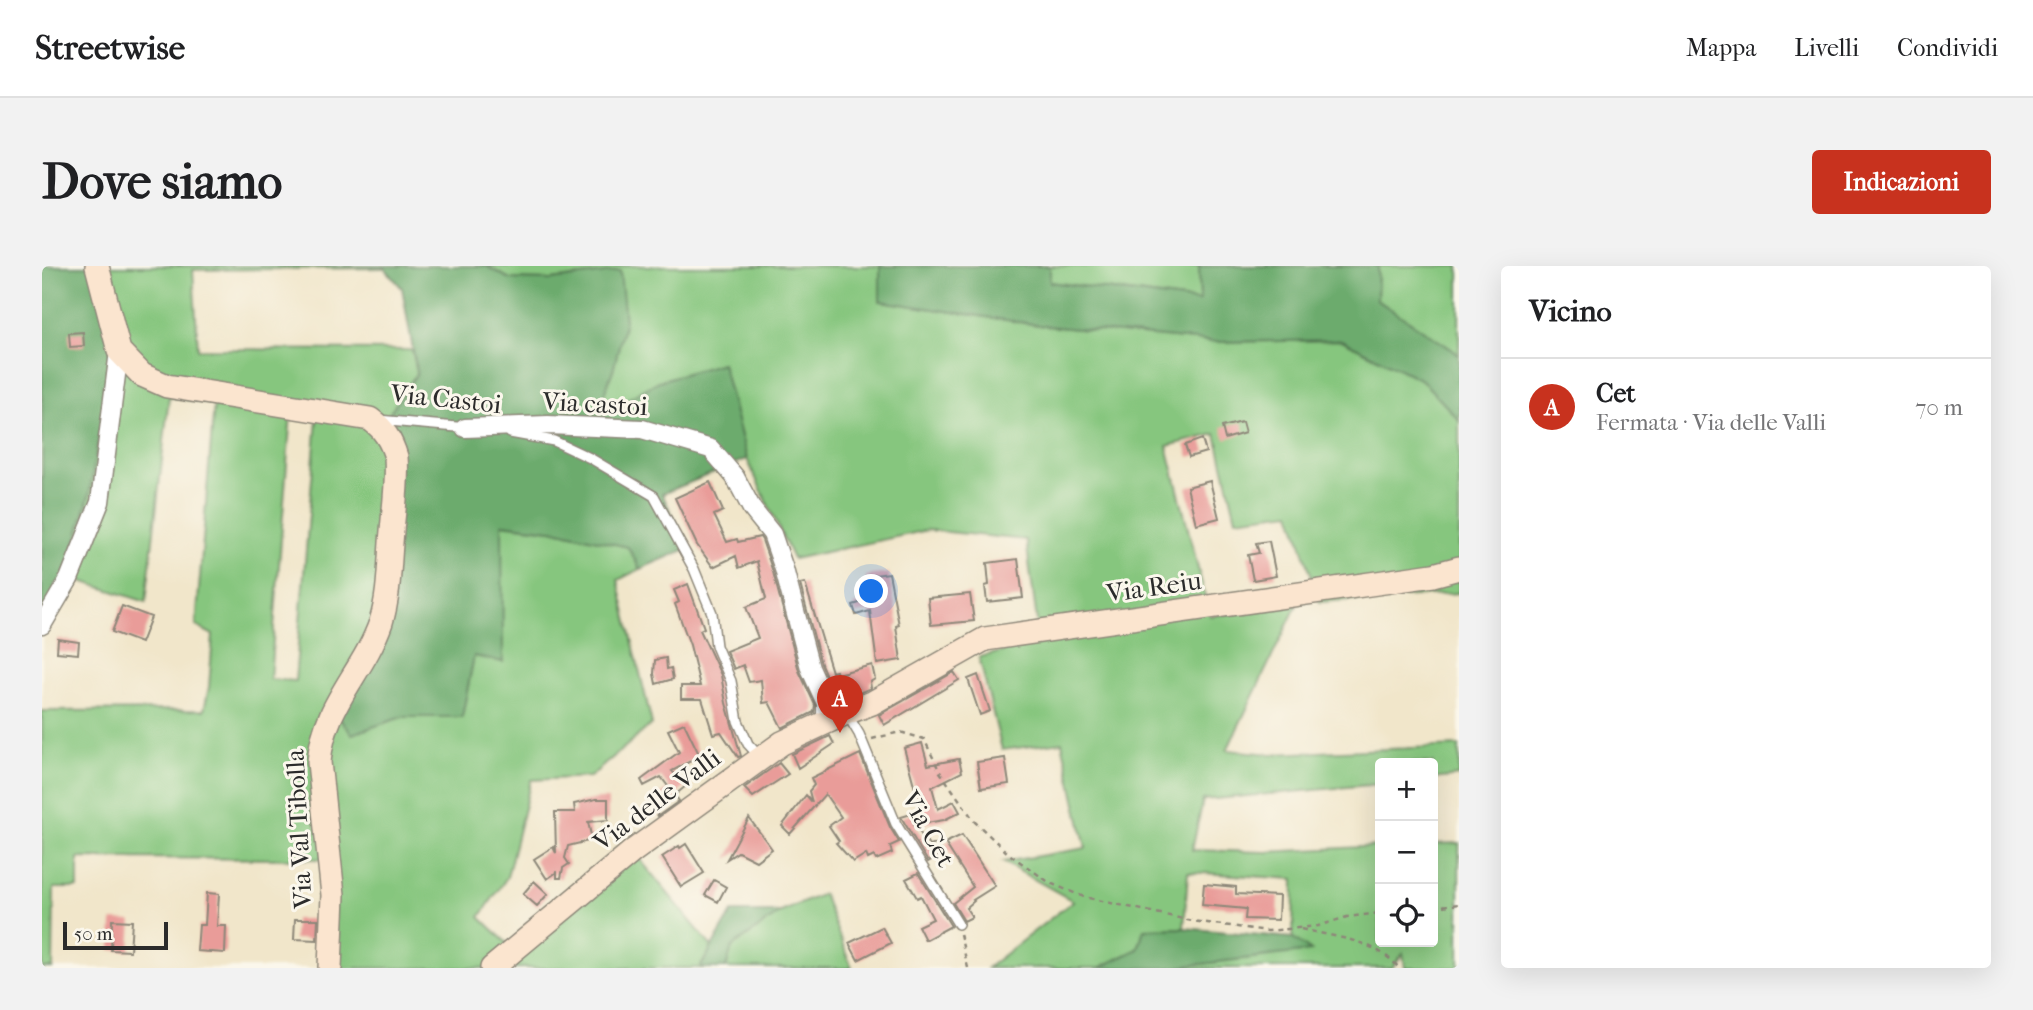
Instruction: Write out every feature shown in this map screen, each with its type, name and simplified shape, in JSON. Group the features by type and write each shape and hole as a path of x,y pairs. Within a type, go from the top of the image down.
{"street":[{"path":"42,625 69,579 100,502 119,351 97,266"},
{"name":"Via Castoi","path":"119,351 142,375 167,386 370,419"},
{"name":"Via Val Tibolla","path":"330,968 333,895 319,762 321,746 334,706 370,647 381,621 387,592 397,467 388,436 381,426 370,419"},
{"name":"Via castoi","path":"465,428 548,425 642,429 711,449 735,477 752,509 772,534 785,569 810,668 826,703 836,717"},
{"name":"Via Reiu","path":"872,703 985,639 1419,577 1459,568"},
{"name":"Via delle Valli","path":"492,968 633,851 782,743 872,703"}],"lane":[{"name":"Via Castoi","path":"370,419 501,431 554,442 590,458 654,496 689,559 712,613 716,646 732,681 737,721 748,744 761,758"},
{"name":"Via Cet","path":"836,717 863,743 896,824 958,924"}],"path":[{"path":"863,743 884,734 900,732 925,739 940,772 975,822 1009,854 1050,883 1084,897 1192,921 1268,932 1318,926 1346,917 1375,914"},
{"path":"1438,906 1459,904"},
{"path":"958,924 968,968"},
{"path":"1297,928 1369,944 1390,958 1399,968"}],"green space":[{"path":"42,266 97,266 115,318 89,496 66,576 42,613"},
{"path":"97,266 383,266 384,268 193,270 198,349 412,350 417,373 401,396 377,615 352,733 402,717 462,717 474,656 503,662 501,524 559,531 628,547 640,569 618,580 652,724 590,777 531,780 507,877 480,917 514,950 633,851 712,947 700,968 336,968 323,859 78,858 78,888 54,888 53,968 42,968 42,711 204,710 209,687 213,635 196,626 214,404 169,397 146,602 66,576 89,496 109,373","holes":["291,413 317,419 295,681 270,679"]},
{"path":"383,266 486,266 510,279 551,280 620,271 625,321 614,367 602,400 616,406 659,381 722,363 747,459 662,494 689,548 640,569 628,547 559,531 502,524 503,662 474,656 462,717 402,717 352,734 329,705 377,615 391,476 378,430 417,373 402,288"},
{"path":"486,266 880,266 880,301 1046,326 1216,342 1342,340 1422,380 1459,420 1459,593 1320,602 1291,512 1236,519 1216,434 1167,446 1210,616 1297,605 1227,750 1271,754 1459,746 1459,776 1438,778 1438,758 1375,758 1375,784 1203,800 1192,850 1266,852 1375,846 1375,947 1438,947 1438,844 1459,843 1459,968 1405,968 1403,953 1392,968 1168,968 1310,950 1293,938 1294,879 1188,872 1184,928 1144,929 1138,949 1099,968 987,968 1073,901 1003,862 1086,848 1062,742 1002,750 979,657 1040,643 1026,540 928,530 793,559 747,459 722,363 659,381 616,406 601,400 614,367 620,271 551,280 510,279"},
{"path":"880,266 1050,266 1050,282 1200,301 1199,266 1378,266 1377,300 1459,354 1459,420 1422,380 1342,340 1216,342 1046,326 880,301"},
{"path":"1050,266 1199,266 1200,301 1050,282"},
{"path":"1378,266 1459,266 1459,354 1377,300"},
{"path":"823,894 852,968 726,968 732,947 781,912"},
{"path":"732,912 781,912 732,947 726,968 700,968"},
{"path":"1184,928 1293,938 1311,951 1168,968 1099,968 1138,949 1144,929"}],"building":[{"path":"83,332 84,346 70,347 69,333"},
{"path":"1242,422 1245,433 1225,439 1222,427"},
{"path":"1202,439 1206,452 1189,457 1185,445"},
{"path":"1210,481 1219,518 1196,524 1187,487"},
{"path":"710,482 723,511 714,515 727,542 760,537 762,540 799,671 815,705 814,712 782,728 769,702 763,703 761,680 749,682 743,665 734,669 726,651 758,638 746,607 766,599 757,561 739,568 736,556 713,567 697,545 675,498"},
{"path":"1269,541 1276,576 1253,580 1248,555 1259,553 1256,543"},
{"path":"1018,559 1023,598 987,602 987,563"},
{"path":"889,573 899,625 896,626 901,660 877,664 870,611 856,615 853,605 869,600 866,576"},
{"path":"805,583 832,672 836,671 837,674 872,665 875,679 870,682 871,688 837,702 821,664 800,584"},
{"path":"688,584 704,628 700,630 721,675 741,756 738,757 721,732 713,734 702,699 681,699 681,686 700,686 690,645 675,604 679,602 674,590"},
{"path":"970,594 974,621 931,625 928,598"},
{"path":"122,606 151,617 141,643 112,632"},
{"path":"58,639 79,642 78,654 57,652"},
{"path":"666,658 667,669 671,668 673,679 656,684 655,660"},
{"path":"954,672 959,680 884,725 879,715"},
{"path":"978,675 990,711 980,715 968,679"},
{"path":"684,723 700,756 672,771 686,786 675,795 679,801 658,816 649,802 670,789 661,777 644,786 641,780 679,752 668,730"},
{"path":"830,736 834,744 798,768 792,754"},
{"path":"922,743 928,765 959,759 962,772 932,787 938,809 954,801 960,812 944,820 914,825 930,846 936,844 942,854 928,862 901,817 921,811 904,748"},
{"path":"860,754 890,827 899,842 890,846 892,853 876,860 874,856 868,859 866,854 853,862 836,843 839,841 829,826 841,817 825,794 790,834 782,826 806,795 812,802 809,791 814,785 811,778"},
{"path":"1005,758 1009,784 981,788 977,762"},
{"path":"779,763 788,774 753,797 744,788"},
{"path":"608,799 608,820 588,822 592,840 568,846 565,858 569,864 563,868 561,878 557,878 557,872 547,879 534,859 553,847 556,853 555,812 575,812 574,804"},
{"path":"749,818 772,849 756,861 738,852 727,859"},
{"path":"962,835 995,886 973,900 966,908 972,917 964,921 953,903 973,887 945,843"},
{"path":"686,844 704,873 681,887 662,857"},
{"path":"918,873 951,926 925,940 918,926 933,919 921,896 917,898 906,879"},
{"path":"714,880 726,887 718,902 705,895"},
{"path":"534,881 548,894 537,906 523,894"},
{"path":"1204,884 1236,887 1236,894 1279,896 1278,920 1245,919 1246,909 1202,905"},
{"path":"207,893 219,894 217,926 226,926 225,953 197,951 199,925 205,925"},
{"path":"295,919 318,919 317,940 294,939"},
{"path":"112,920 132,921 130,951 111,950"},
{"path":"882,927 891,943 858,960 849,943"}],"place":[{"name":"Cet","path":"840,733"}]}
